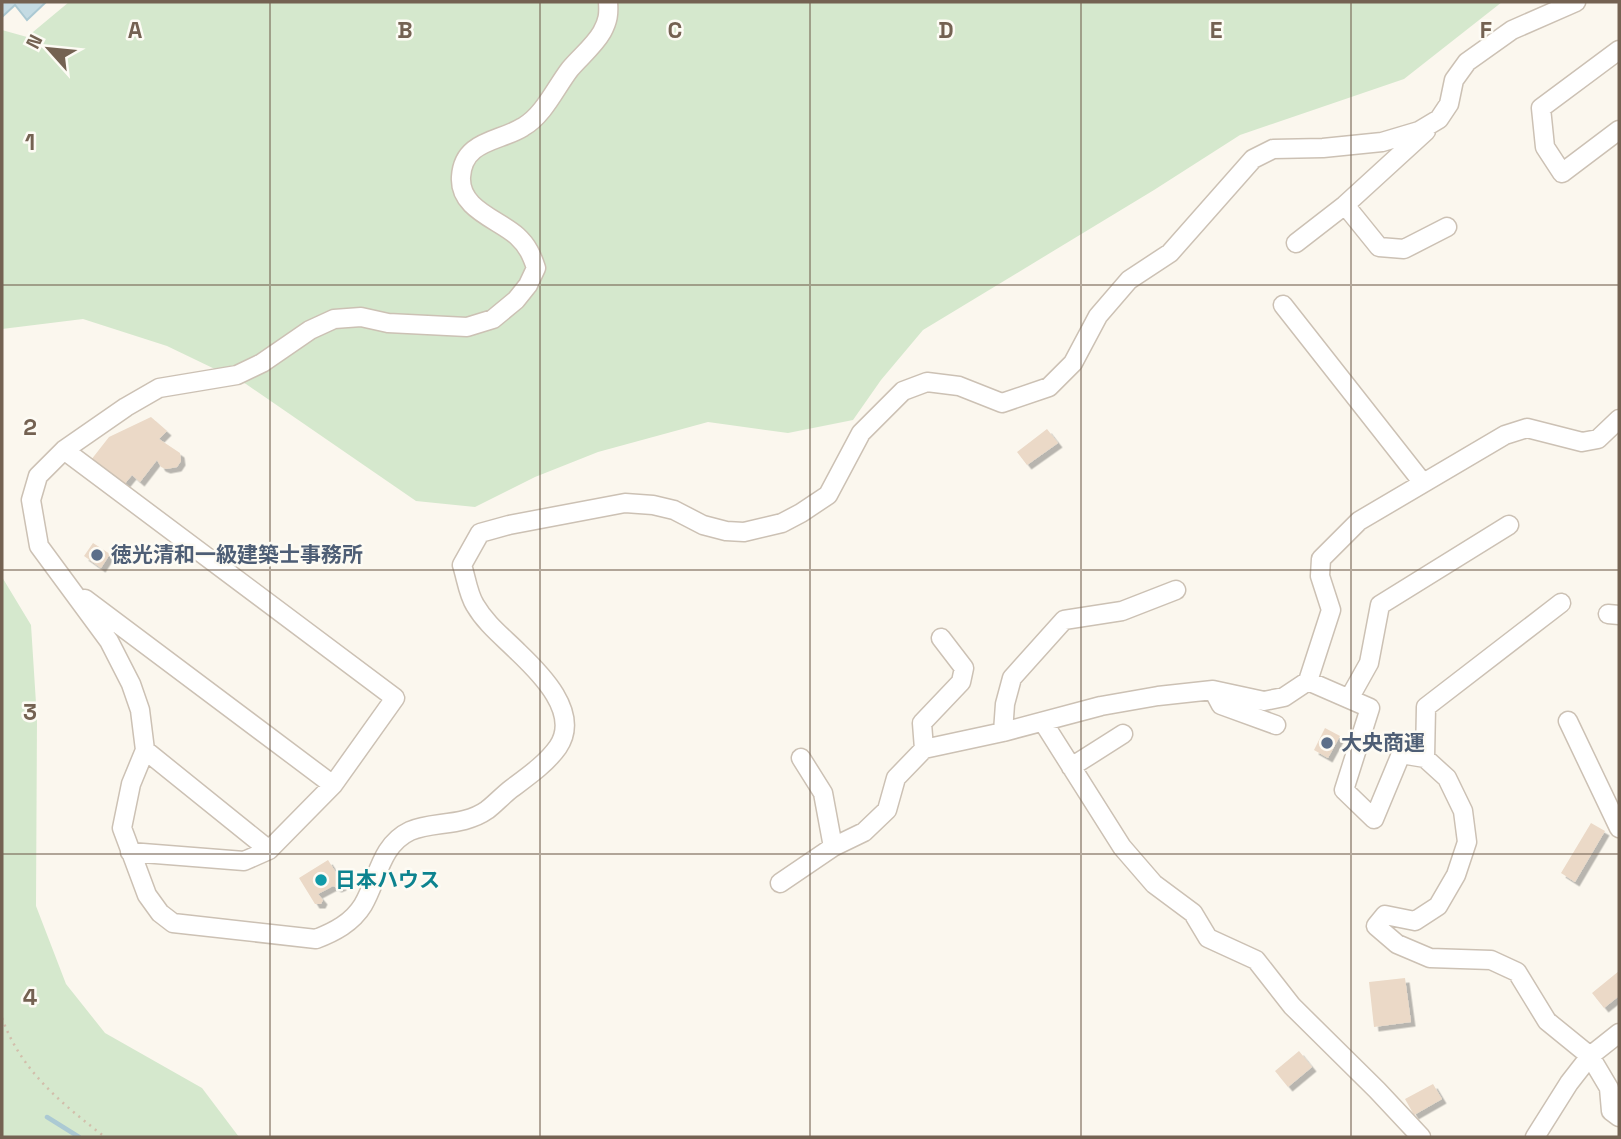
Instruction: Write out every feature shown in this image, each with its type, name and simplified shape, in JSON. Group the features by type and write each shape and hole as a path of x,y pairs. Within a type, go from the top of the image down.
{"street":[{"path":"608,2 609,16 600,35 525,127 479,145 466,160 461,178 465,196 478,210 517,236 531,252 536,268 528,285 493,319 467,327 388,323 361,317 334,319 310,330 262,363 237,375 159,388 126,407 64,450 37,476 31,500 39,546 109,641 131,684 140,710 145,750 131,784 122,828 147,895 160,913 173,923 316,939 333,933 349,922 362,906 381,861 394,842 411,830 449,824 486,811 534,772 559,745 564,724 560,704 542,678 487,622 473,603 462,565 480,533 625,503 663,508 703,525 726,531 744,532 782,523 828,495 861,433 903,391 927,382 959,386 1002,402 1049,387 1073,363 1098,316 1129,280 1170,253 1253,159 1273,149 1323,148 1382,142 1419,131 1439,119"},
{"path":"1296,243 1345,205 1439,119 1449,104 1454,80 1466,62 1512,30 1576,2"},
{"path":"1619,50 1541,107 1545,147 1562,173 1619,130"},
{"path":"1345,205 1379,247 1404,248 1447,227"},
{"path":"1283,305 1423,483"},
{"path":"780,883 833,847 864,832 887,810 897,778 924,750 1101,706 1213,690 1264,701 1284,697 1308,681 1331,610 1320,576 1321,559 1359,521 1505,435 1527,428 1582,442 1598,439 1619,419"},
{"path":"64,450 395,698 333,785 269,850 244,861 130,852"},
{"path":"1350,698 1369,663 1380,605 1509,526"},
{"path":"65,584 333,785"},
{"path":"1003,732 1005,704 1012,678 1064,621 1122,611 1176,590"},
{"path":"1425,758 1426,707 1561,603"},
{"path":"924,750 922,723 961,682 964,668 942,638"},
{"path":"1308,681 1370,708 1344,790 1374,819 1401,754 1425,758 1447,778 1463,811 1467,842 1456,876 1438,905 1415,921 1385,915 1376,926 1396,944 1430,958 1491,960 1517,972 1547,1021 1590,1056 1609,1088 1611,1111 1619,1117"},
{"path":"1213,690 1222,705 1276,725"},
{"path":"1568,721 1619,828"},
{"path":"1043,722 1122,847 1154,884 1193,914 1208,938 1256,960 1292,1006 1421,1137"},
{"path":"1071,767 1124,734"},
{"path":"145,750 269,850"},
{"path":"801,758 823,793 833,847"},
{"path":"1535,1137 1569,1083 1590,1056 1619,1033"}],"path":[{"path":"2,1018 19,1055 37,1078 65,1106 105,1137"}],"green space":[{"path":"69,2 1502,2 1404,79 1240,135 923,330 881,380 853,420 788,433 708,422 598,452 535,477 475,507 416,501 246,384 167,346 83,319 2,329 2,30 27,37"},
{"path":"2,577 31,625 37,719 36,906 66,984 105,1033 202,1088 239,1137 2,1137"}],"water":[{"path":"2,2 46,2 27,20 15,5 2,17"}],"building":[{"path":"151,417 167,431 159,439 180,453 181,461 177,467 166,469 161,467 157,460 140,482 132,475 123,486 91,460 109,437"},
{"path":"1047,429 1058,443 1027,465 1017,452"},
{"name":"徳光清和一級建築士事務所","path":"93,543 110,554 101,568 84,556"},
{"name":"大央商運","path":"1325,728 1340,736 1328,758 1314,750"},
{"path":"1591,823 1605,831 1575,882 1561,873"},
{"name":"日本ハウス","path":"328,860 342,886 333,886 318,894 323,900 321,904 315,904 299,878"},
{"path":"1619,971 1619,996 1604,1008 1592,993"},
{"path":"1405,978 1411,1022 1374,1027 1369,982"},
{"path":"1299,1051 1312,1067 1288,1087 1275,1071"},
{"path":"1433,1084 1442,1099 1414,1115 1405,1099"}],"waterway":[{"path":"47,1117 79,1137"}],"place":[{"name":"徳光清和一級建築士事務所","path":"97,555"},
{"name":"大央商運","path":"1327,743"},
{"name":"日本ハウス","path":"321,880"}]}
